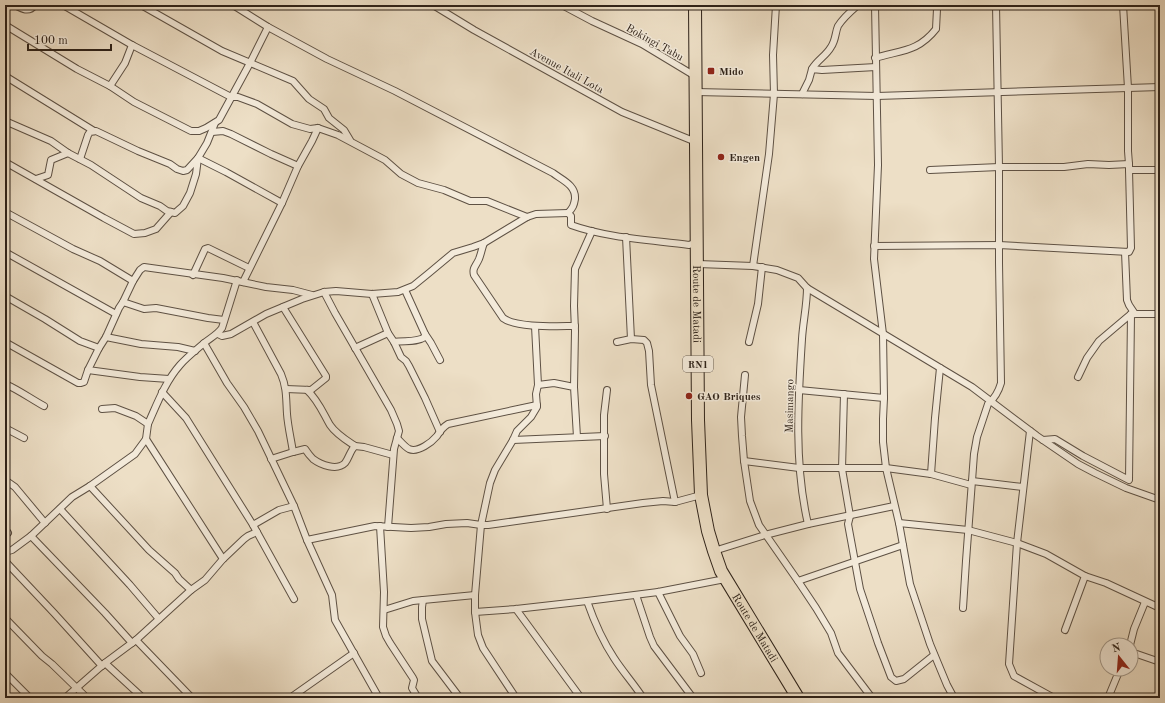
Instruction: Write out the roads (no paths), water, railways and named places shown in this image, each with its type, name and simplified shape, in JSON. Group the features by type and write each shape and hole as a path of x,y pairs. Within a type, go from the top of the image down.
{"highway":[{"name":"Route de Matadi","path":"695,5 698,420 701,495 714,551 725,579 798,698"}],"street":[{"path":"15,5 26,10 33,8 35,5"},
{"path":"63,5 132,45 231,98 238,97 257,104 292,124 310,129 318,128 351,141 386,160 401,174 418,183 444,190 470,201 487,202 527,217"},
{"path":"142,5 222,51 293,81 309,99 324,109 329,118 344,130 351,141"},
{"path":"218,334 222,336 231,334 266,314 312,295 324,292 336,291 372,294 405,290 429,274 453,253 484,243 527,217 536,214 568,213 574,207 575,197 574,191 569,184 553,173 395,91 327,59 268,27 233,5"},
{"name":"Avenue Itali Lota","path":"433,5 474,30 622,112 696,142"},
{"name":"Bokingi Tabu","path":"562,5 592,21 642,44 695,76"},
{"path":"753,266 769,154 774,94 773,54 776,5"},
{"path":"802,94 809,80 812,69 826,54 834,42 838,26 858,5"},
{"path":"875,5 878,164 874,259 883,334 883,442 886,468 910,584 934,655 954,698"},
{"path":"875,58 908,50 919,45 936,28 938,5"},
{"path":"963,608 974,454 977,437 988,404 1000,388 1001,383 996,5"},
{"path":"874,246 999,245 1129,252 1131,248 1128,88 1123,5"},
{"path":"5,25 77,69 110,86 134,102 191,131 199,131 220,120 268,27"},
{"path":"110,86 125,63 132,45"},
{"path":"812,69 822,70 876,67"},
{"path":"5,76 94,131 183,171 187,170 198,158 212,132 215,123"},
{"path":"696,92 877,96 1160,88"},
{"path":"5,121 51,141 141,198 175,213 183,206 190,193 196,174 198,158"},
{"path":"5,552 12,550 31,536 60,510 72,496 90,486 135,454 146,438 148,424 169,379 181,364 204,343 218,334 222,328 240,281 249,268 318,128"},
{"path":"80,159 88,135 90,132 94,131"},
{"path":"212,132 223,131 231,134 298,166"},
{"path":"36,179 48,175 51,160 68,153"},
{"path":"198,158 282,203"},
{"path":"5,162 134,234 145,233 156,229 171,212"},
{"path":"930,170 999,167 1064,167 1088,164 1160,170"},
{"path":"5,212 73,249 100,261 133,281"},
{"path":"568,213 571,216 571,224 592,231 689,245 697,242"},
{"path":"577,438 574,387 575,269 592,231"},
{"path":"626,237 631,339"},
{"path":"484,243 479,260 474,267 474,275 503,318 507,321 535,326 575,326"},
{"path":"194,275 205,249 208,248 249,268"},
{"path":"5,252 116,314"},
{"path":"1043,440 1055,439 1083,456 1129,480 1133,314 1127,300 1125,252"},
{"path":"698,264 762,267 777,270 798,278 807,288 972,387 1030,431 1078,464 1126,488 1160,500"},
{"path":"749,342 758,304 762,267"},
{"path":"5,342 78,383 84,382 88,370 133,281 140,270 144,268 240,281 293,290 312,295"},
{"name":"Masimango","path":"807,288 802,334 799,390 799,468 802,501 808,524"},
{"path":"405,290 425,334 440,360"},
{"path":"324,292 397,424 399,431 393,454 388,527"},
{"path":"372,294 388,333 401,357 406,361 440,432"},
{"path":"5,296 80,341 99,348"},
{"path":"123,302 144,309 156,308 224,320"},
{"path":"283,307 326,376 315,388 311,390 286,390"},
{"path":"1078,377 1087,358 1100,341 1133,314 1160,314"},
{"path":"253,322 281,374 286,390 287,415 293,452"},
{"path":"514,697 483,648 478,635 475,612 475,595 481,525 490,483 495,470 517,431 531,417 537,405 536,394 538,384 535,326"},
{"path":"355,348 388,333"},
{"path":"394,342 402,340 418,341 425,337 425,334"},
{"path":"106,337 142,344 178,347 195,351"},
{"path":"617,342 631,339 644,340 647,343 649,351 651,385 675,502"},
{"path":"204,343 227,383 252,420 272,459 332,595 335,620 379,698"},
{"path":"931,474 940,368"},
{"path":"88,370 140,377 169,379"},
{"path":"746,375 741,417 744,461 750,501 759,525 798,581 830,633 838,652 872,698"},
{"path":"538,384 554,383 574,387"},
{"path":"5,384 44,406"},
{"path":"307,390 316,399 336,433 355,446 393,454"},
{"path":"607,390 604,415 604,474 607,509"},
{"path":"799,390 884,398"},
{"path":"162,392 186,418 253,525 294,599"},
{"path":"844,394 842,469 850,516 848,524 860,589 878,643 891,677 896,681 904,679 934,655"},
{"path":"397,438 408,449 412,450 424,447 432,442 443,427 448,424 537,405"},
{"path":"102,409 115,408 136,416 148,424"},
{"path":"5,428 24,438"},
{"path":"1030,431 1017,543 1009,664 1014,676 1054,698"},
{"path":"513,440 604,436"},
{"path":"146,438 223,559"},
{"path":"272,459 305,449 314,459 329,466 339,467 348,459 355,446"},
{"path":"744,461 799,468 886,468 931,474 972,483 1023,487"},
{"path":"5,480 15,487 45,522"},
{"path":"90,486 151,552 175,573 178,579 191,590"},
{"path":"307,540 336,533 380,526 411,528 467,523 481,525 656,502 675,502 701,495"},
{"path":"253,525 279,510 294,506"},
{"path":"714,551 765,535 808,524 894,506"},
{"path":"60,510 159,618"},
{"path":"898,523 968,530 1017,543 1046,554 1085,576 1106,583 1160,608"},
{"path":"380,526 384,610 383,627 386,636 414,680 412,688 418,698"},
{"path":"5,529 8,533 5,536"},
{"path":"65,698 103,664 134,641 204,580 244,539 257,532"},
{"path":"31,536 105,613 192,698"},
{"path":"798,581 902,545"},
{"path":"5,561 103,664 144,698"},
{"path":"1065,630 1085,576"},
{"path":"475,612 516,609 636,595 725,579"},
{"path":"658,592 680,636 693,654 701,674"},
{"path":"384,610 423,600 475,595"},
{"path":"636,595 654,646 693,698"},
{"path":"423,600 422,619 432,661 460,698"},
{"path":"587,601 602,638 614,658 643,698"},
{"path":"1132,637 1145,602"},
{"path":"516,609 581,698"},
{"path":"5,618 42,656 87,698"},
{"path":"290,698 298,696 354,653"},
{"path":"1139,655 1160,662"},
{"path":"5,673 30,698"},
{"path":"1108,698 1117,677"}],"place":[{"name":"Mido","path":"711,71"},
{"name":"Engen","path":"721,157"},
{"name":"GAO Briques","path":"689,396"}]}
